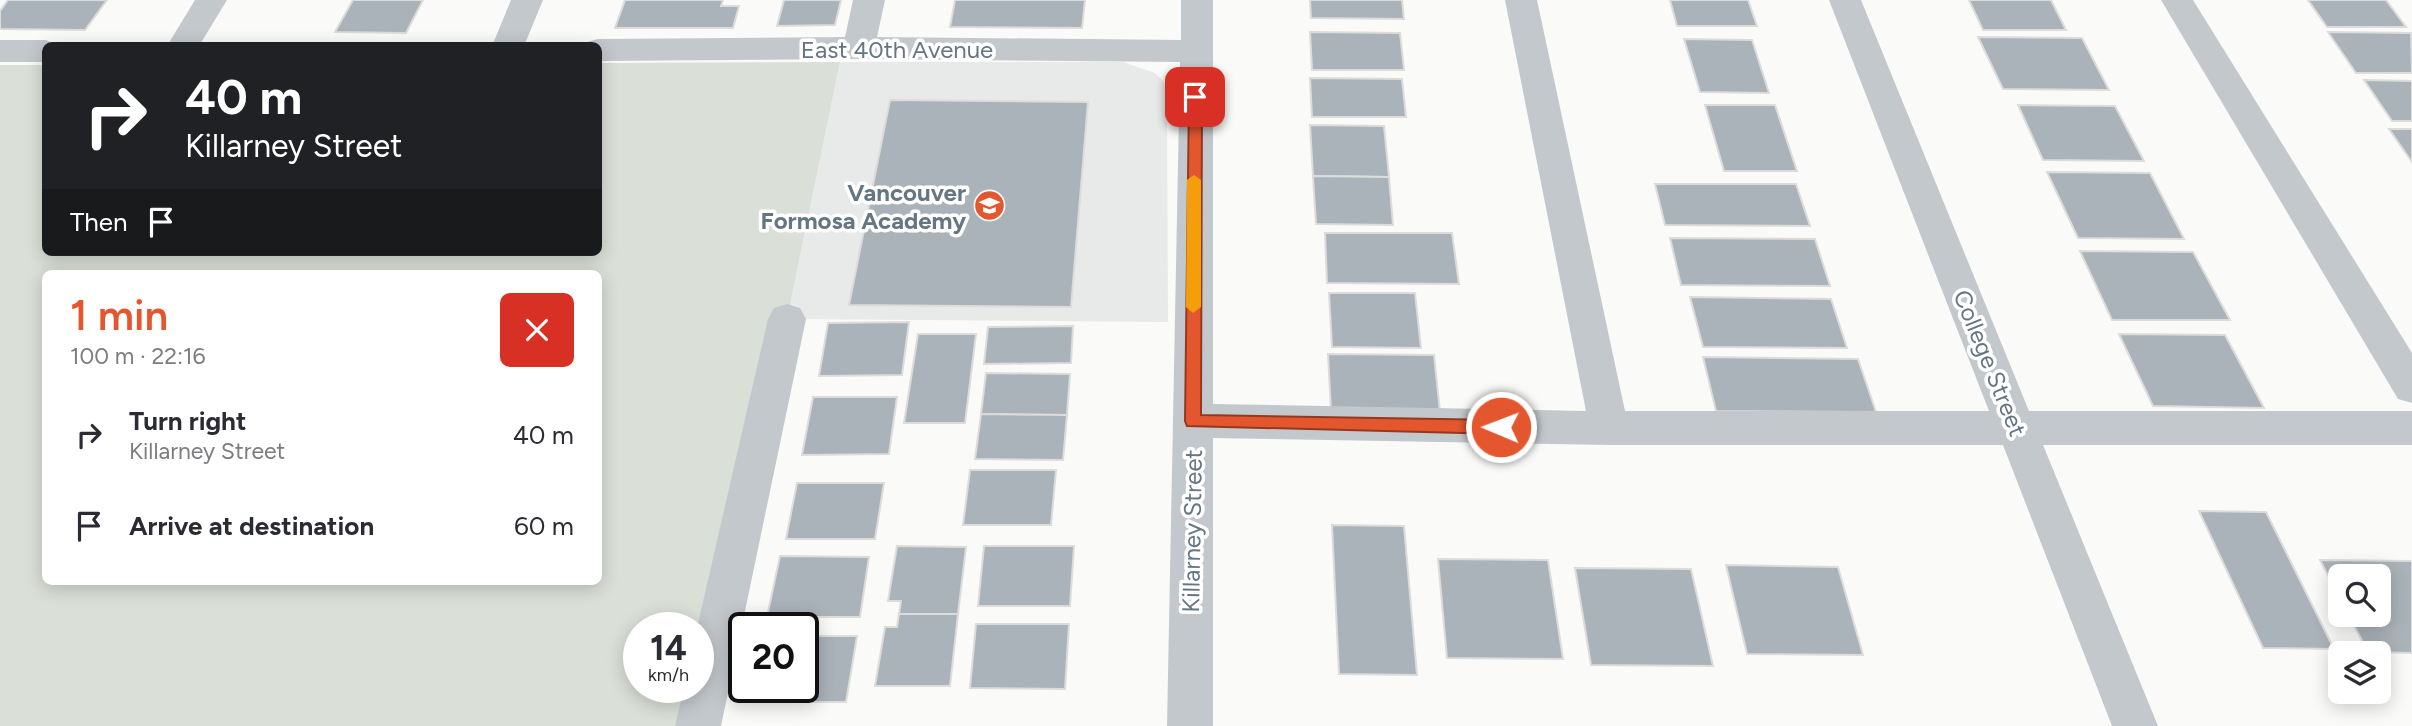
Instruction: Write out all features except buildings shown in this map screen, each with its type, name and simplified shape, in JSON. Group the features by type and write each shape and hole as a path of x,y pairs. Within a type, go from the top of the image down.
{"street":[{"path":"185,42 211,0"},
{"path":"510,42 527,0"},
{"path":"859,48 869,0"},
{"name":"Killarney Street","path":"1190,726 1197,0"},
{"path":"1521,0 1608,428"},
{"name":"College Street","path":"1845,0 2135,726"},
{"path":"2177,0 2412,387"},
{"name":"East 40th Avenue","path":"602,50 859,48 1196,51"},
{"path":"0,51 42,51"},
{"path":"698,726 787,319"},
{"path":"1193,421 1608,428 2412,428"}],"shaded area":[{"name":"Vancouver Formosa Academy","path":"840,62 1123,62 1155,73 1164,82 1167,94 1168,322 787,319"},
{"path":"840,62 714,653 714,612 623,612 623,703 703,703 698,726 0,726 0,65 42,65 42,256 602,256 602,63"}],"slow traffic":[{"path":"1193,307 1194,180"}],"place":[{"name":"Vancouver Formosa Academy","path":"989,206"}],"route":[{"path":"1195,97 1193,421 1501,427"}]}
